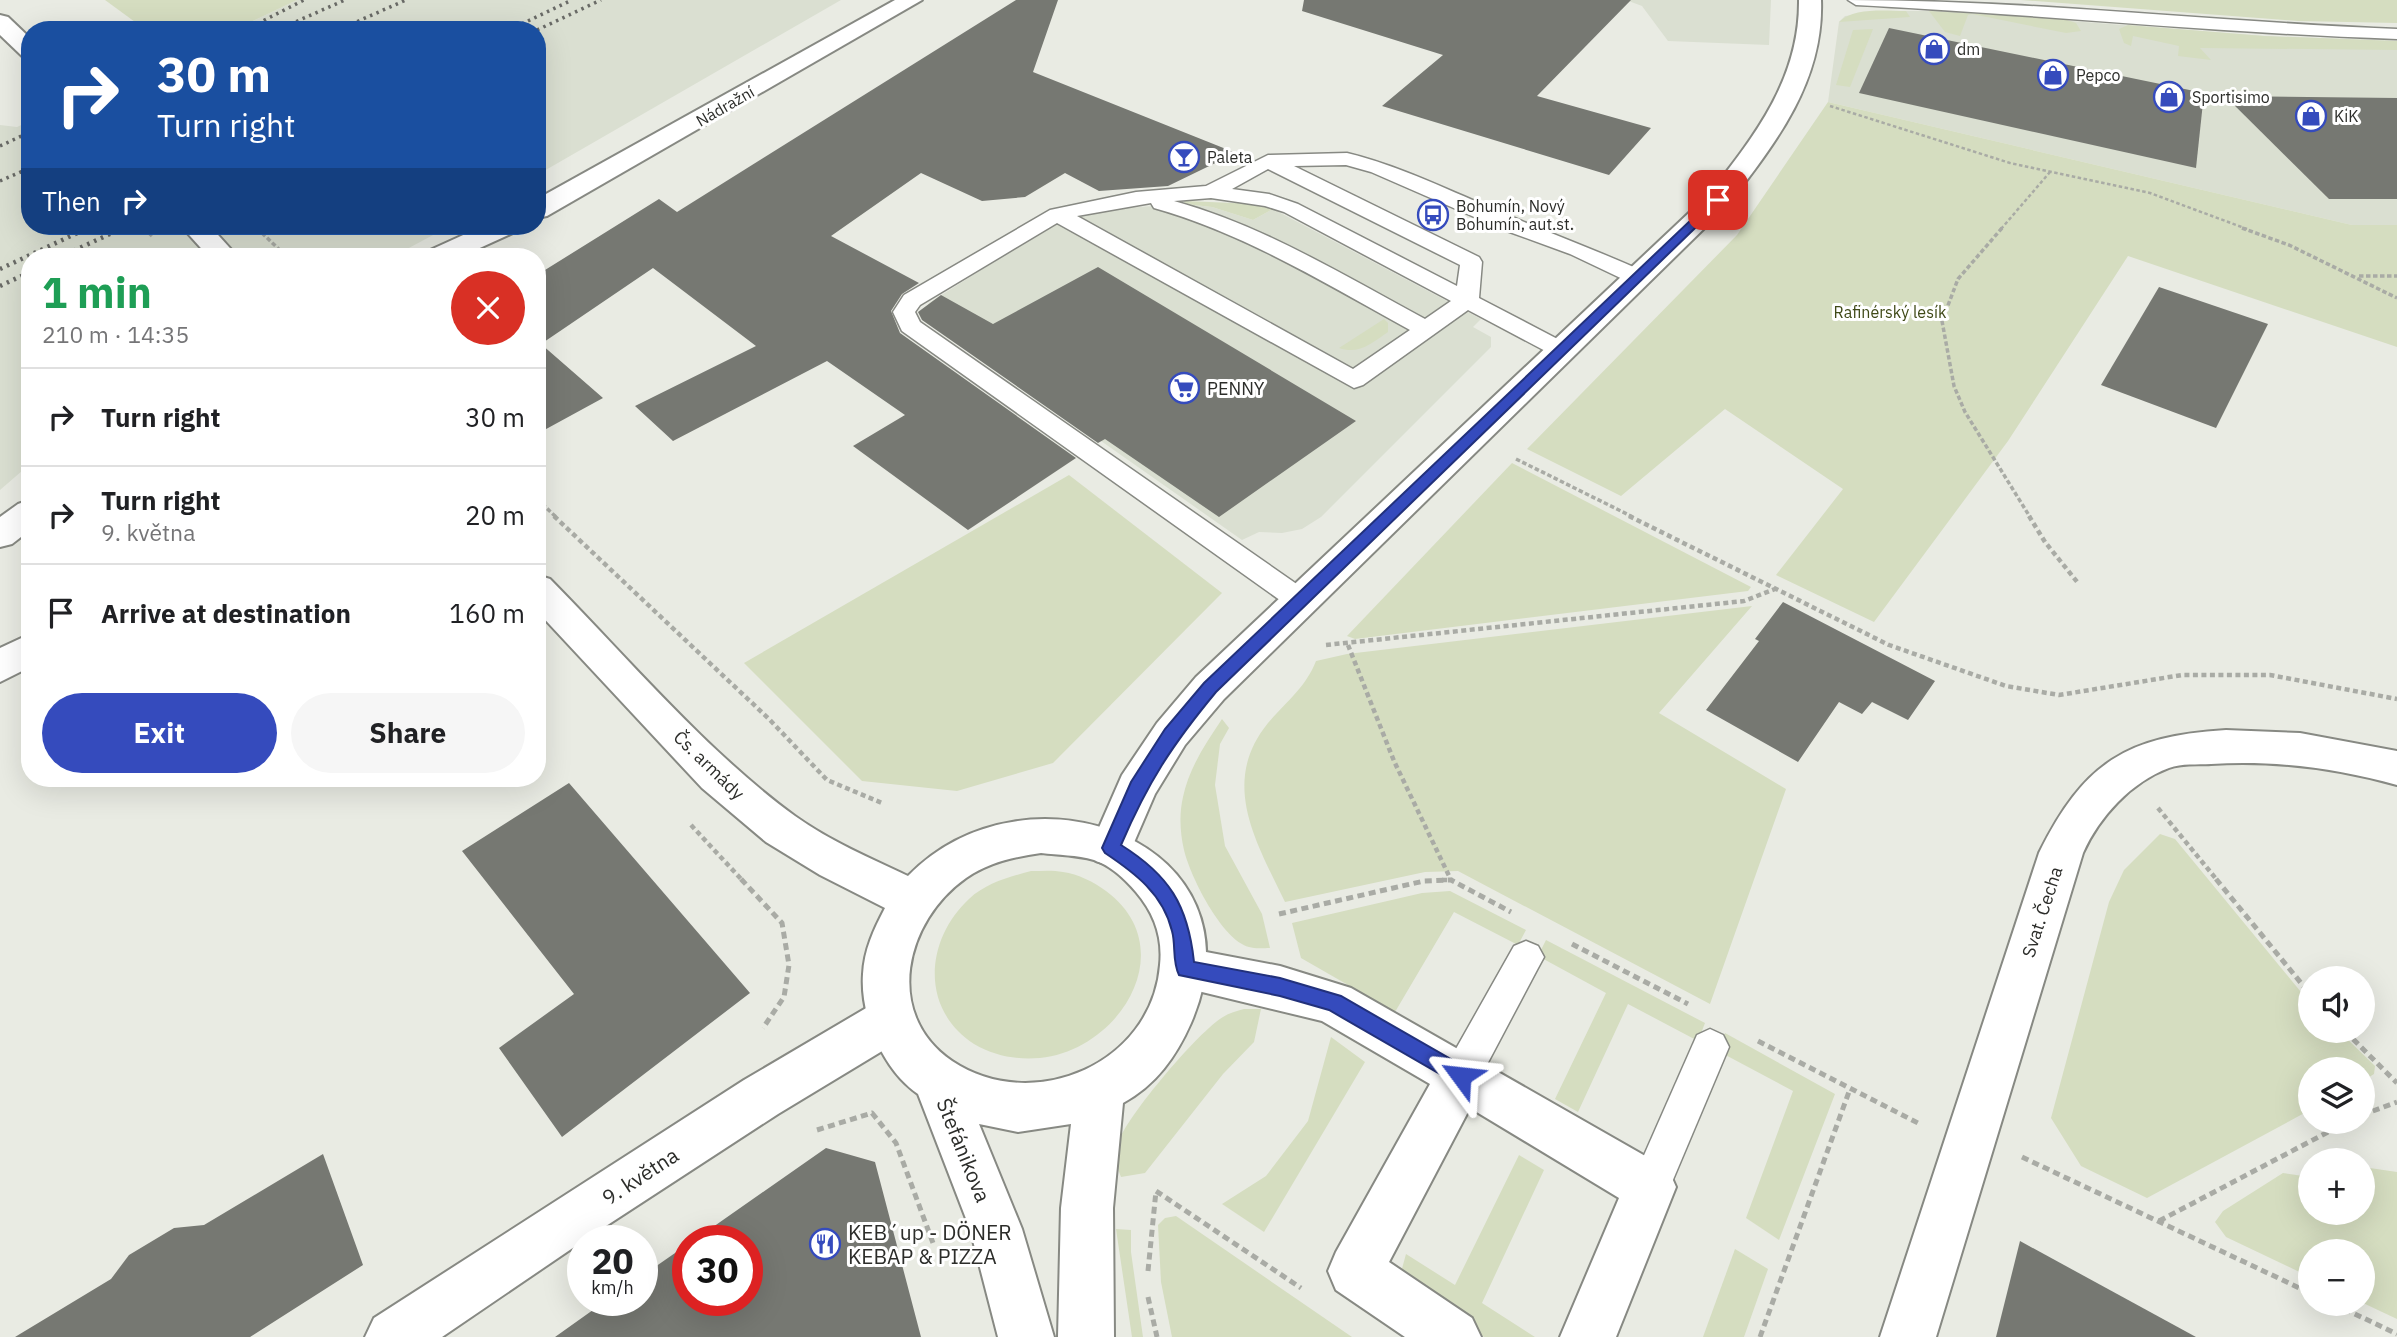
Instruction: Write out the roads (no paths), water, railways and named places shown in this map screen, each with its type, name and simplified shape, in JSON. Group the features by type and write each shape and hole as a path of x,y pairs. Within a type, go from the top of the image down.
{"street":[{"name":"Nádražní","path":"546,205 911,0"},
{"path":"1111,848 1137,787 1171,734 1210,688 1718,200 1763,143 1791,94 1806,48 1810,0"},
{"path":"0,22 21,42"},
{"path":"203,235 216,248"},
{"path":"457,248 486,235"},
{"path":"0,535 21,519"},
{"name":"Čs. armády","path":"546,597 717,776 781,830 835,862 913,900"},
{"path":"0,667 21,654"},
{"name":"Svat. Čecha","path":"1908,1337 2061,853 2072,828 2097,796 2140,765 2170,751 2232,746 2280,747 2364,759 2397,768"},
{"path":"1041,835 1077,838 1111,848 1143,869 1167,896 1181,931 1185,969 1178,1004 1160,1037 1135,1067 1100,1089 1067,1102 1033,1109 998,1107 966,1099 937,1084 908,1055 890,1020 885,989 886,958 897,928 913,900 939,874 970,853 1005,840 1041,835"},
{"path":"1185,969 1280,987 1334,1003 1650,1187 1588,1337"},
{"name":"9. května","path":"393,1337 761,1097 890,1020"},
{"path":"1452,1337 1355,1271 1461,1076"},
{"name":"Štefánikova","path":"937,1084 996,1229 1026,1337"},
{"path":"1086,1337 1087,1208 1100,1089"}],"lane":[{"path":"1856,0 2015,8 2288,30 2397,34"},
{"path":"1211,192 1268,161 1347,159 1378,168 1512,225 1578,249 1639,278"},
{"path":"1057,214 1354,380 1467,300 1471,262 1268,161"},
{"path":"1301,601 906,320 904,312 912,300 1057,214 1136,198 1211,192 1269,200 1291,208 1561,350"},
{"path":"1136,198 1194,211 1230,225 1426,330"},
{"path":"1461,1076 1526,957"},
{"path":"1650,1187 1710,1047"}],"railway":[{"path":"263,21 304,0"},
{"path":"297,21 345,0"},
{"path":"358,21 406,0"},
{"path":"528,21 572,0"},
{"path":"546,26 601,0"},
{"path":"0,146 21,136"},
{"path":"0,181 21,172"},
{"path":"45,248 73,235"},
{"path":"80,248 108,235"},
{"path":"0,269 21,259"},
{"path":"0,286 21,276"}],"place":[{"name":"dm","path":"1934,49"},
{"name":"Pepco","path":"2053,75"},
{"name":"Sportisimo","path":"2169,97"},
{"name":"KiK","path":"2311,116"},
{"name":"Paleta","path":"1184,157"},
{"name":"Bohumín, Nový Bohumín, aut.st.","path":"1433,215"},
{"name":"PENNY","path":"1184,388"},
{"name":"KEB´up - DÖNER KEBAP & PIZZA","path":"825,1244"}],"park label":[{"name":"Rafinérský lesík","path":"1890,312"}]}
